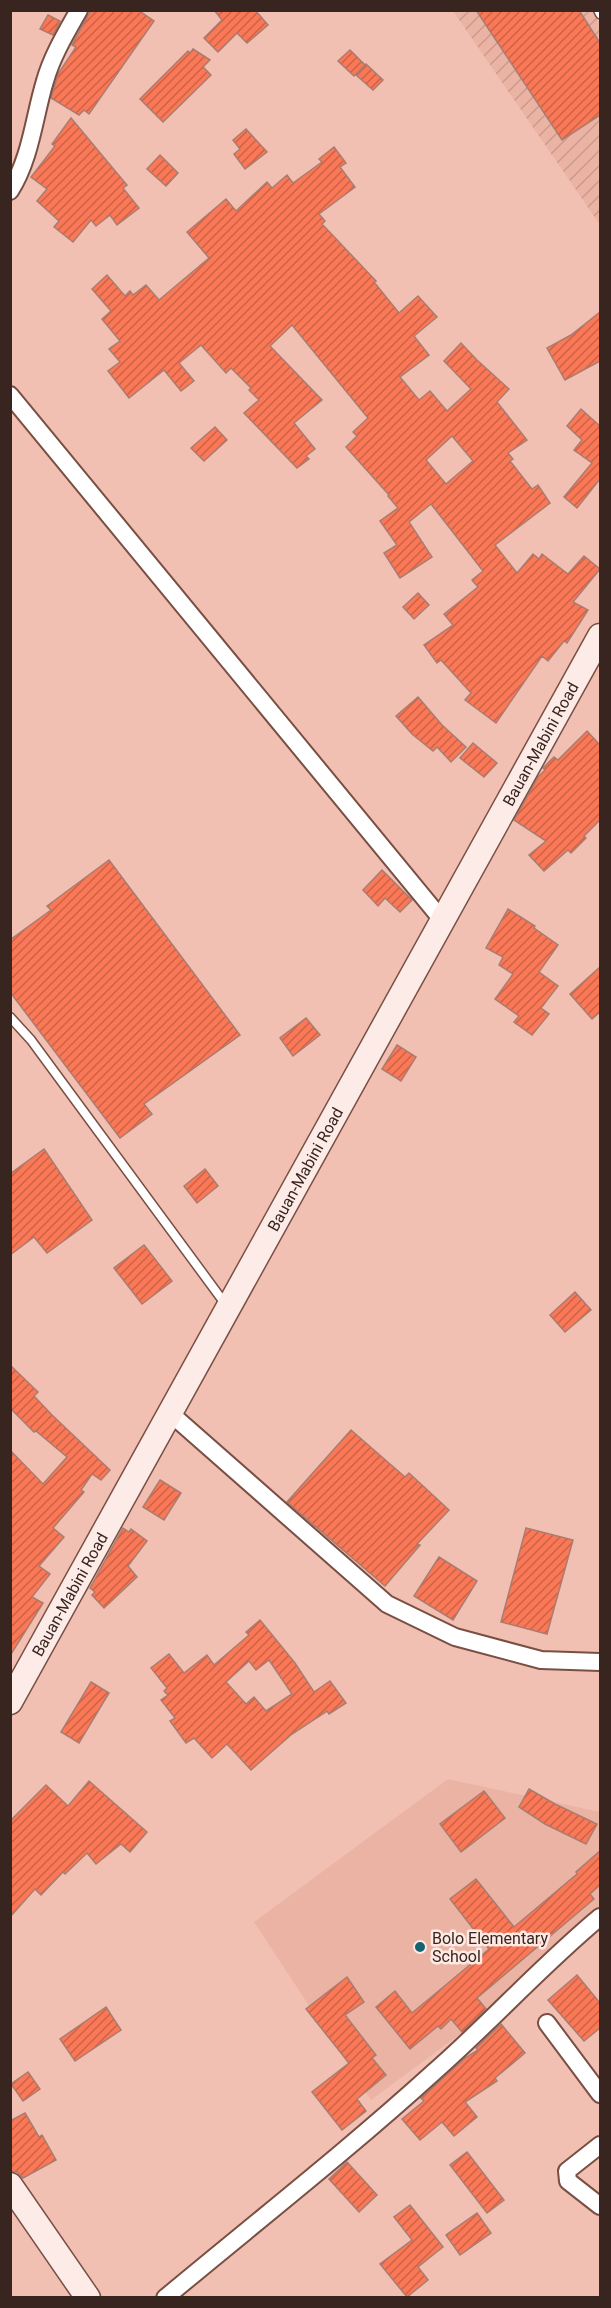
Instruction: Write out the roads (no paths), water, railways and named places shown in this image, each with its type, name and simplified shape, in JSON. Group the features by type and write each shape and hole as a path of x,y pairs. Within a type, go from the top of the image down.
{"main road":[{"name":"Bauan-Mabini Road","path":"10,1702 600,636"},
{"path":"10,2185 88,2298"}],"street":[{"path":"10,191 27,152 45,79 60,44 79,10"},
{"path":"10,395 442,921"},
{"path":"171,1413 387,1604 455,1637 541,1660 600,1662"},
{"path":"165,2298 434,2073 573,1939 600,1917"},
{"path":"548,2024 600,2094"},
{"path":"600,2145 567,2171 568,2181 600,2206"}],"lane":[{"path":"10,1017 31,1040 228,1309"}],"place":[{"name":"Bolo Elementary School","path":"420,1947"}]}
